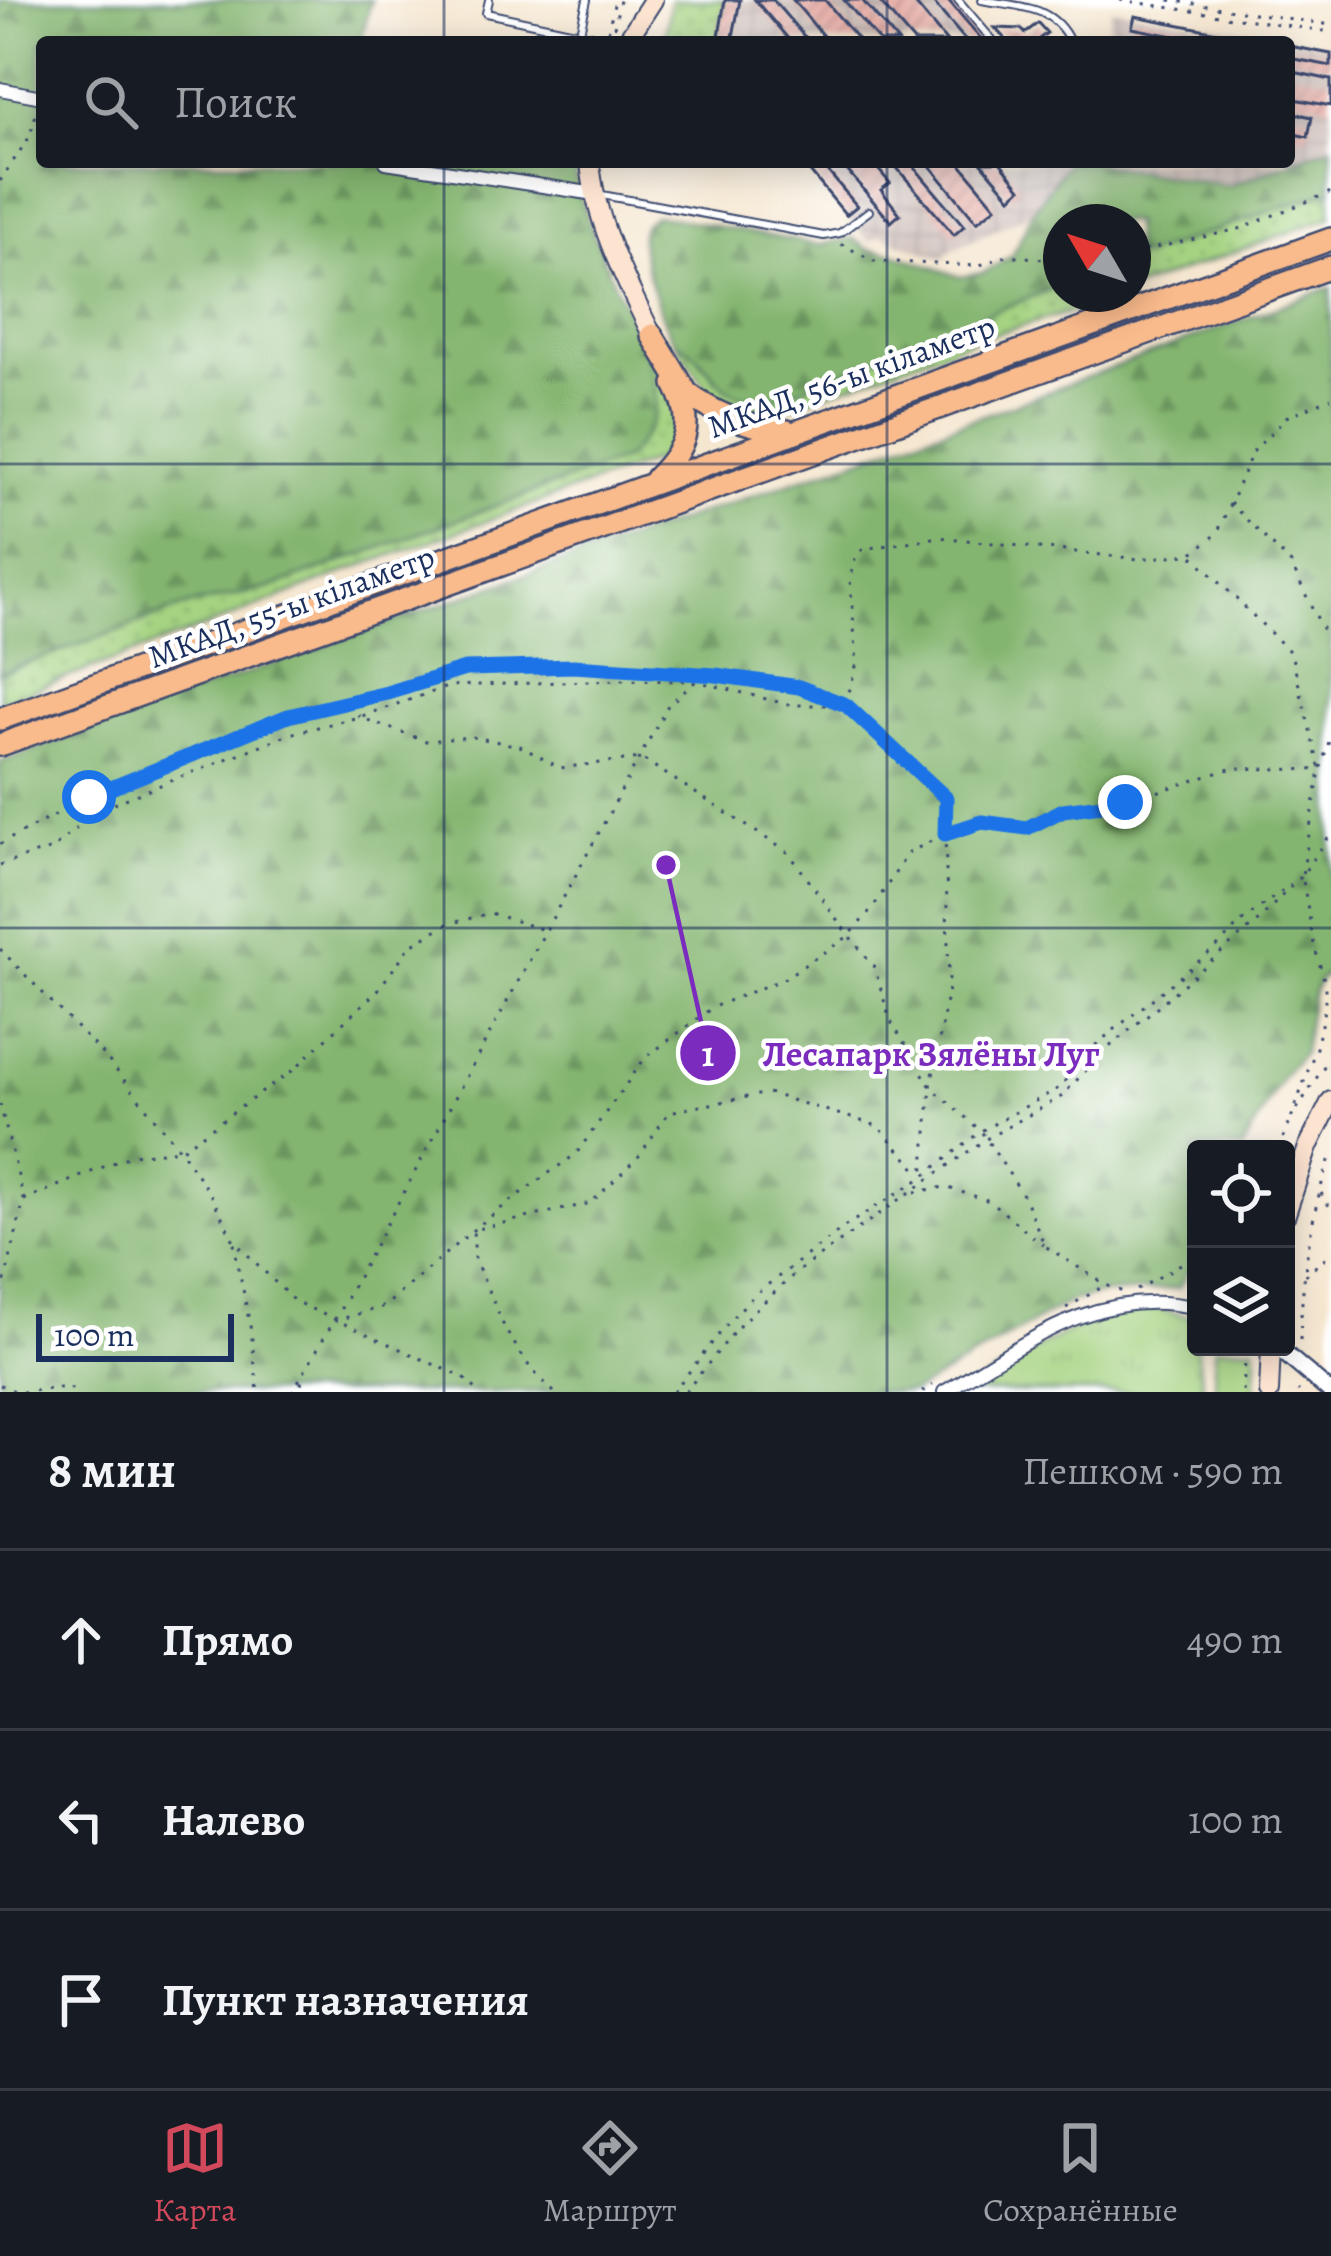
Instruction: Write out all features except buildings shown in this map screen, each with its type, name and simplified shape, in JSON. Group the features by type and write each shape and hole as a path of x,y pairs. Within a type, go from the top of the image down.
{"highway":[{"name":"МКАД, 56-ы кіламетр","path":"597,504 1331,239"},
{"name":"МКАД, 56-ы кіламетр","path":"604,528 1331,267"},
{"path":"652,335 693,398 734,421 793,432"},
{"path":"649,485 672,463 685,440 687,417 684,400 652,335"},
{"name":"МКАД, 55-ы кіламетр","path":"0,719 597,504"},
{"name":"МКАД, 55-ы кіламетр","path":"0,746 604,528"}],"main road":[{"path":"620,36 638,0"},
{"path":"622,36 652,0"},
{"path":"591,168 624,278 652,335"},
{"path":"1295,1185 1329,1109"},
{"path":"1269,1392 1273,1356"}],"street":[{"path":"0,88 36,96"},
{"path":"425,168 595,194"},
{"path":"944,1392 1079,1316 1122,1303 1156,1301 1187,1306"},
{"path":"1285,1356 1330,1392"}],"lane":[{"path":"489,0 486,14 597,36"},
{"path":"580,32 587,0"},
{"path":"958,0 989,36"},
{"path":"982,0 1045,12 1066,36"},
{"path":"595,194 824,236 840,233 869,211"}],"path":[{"path":"618,0 618,36"},
{"path":"1120,0 1331,32"},
{"path":"1169,0 1331,25"},
{"path":"0,181 30,136 36,115"},
{"path":"1151,249 1239,229 1331,192"},
{"path":"824,236 874,261 977,266 1009,255 1043,259"},
{"path":"846,705 857,663 850,579 863,549 939,537 1138,560 1190,554 1217,534 1252,453 1286,417 1331,398"},
{"path":"1230,503 1291,564 1331,647"},
{"path":"1190,554 1291,653 1320,770"},
{"path":"0,844 89,797 288,716 465,669 573,666 700,674 799,687 846,705 946,798 949,983 931,1087 923,1177"},
{"path":"292,1392 668,705 700,674"},
{"path":"0,866 52,849 100,809 290,734 450,686 696,681 790,705 846,705"},
{"path":"354,700 359,717"},
{"path":"359,717 426,741 473,736 520,746 560,768 641,758 789,854 874,965 890,1020 931,1087 981,1131 1023,1195 1045,1246"},
{"path":"1282,1140 1317,1045 1325,1005 1325,983 1302,875 1320,770 1331,735"},
{"path":"334,1321 385,1306 473,1230 576,1154 645,1058 713,1007 783,979 849,936 908,853 982,822 1027,828 1063,810 1125,802 1233,768 1331,774"},
{"path":"686,1392 744,1320 798,1271 986,1139 1061,1097 1101,1054 1255,924 1302,875 1331,834"},
{"path":"673,1392 754,1295 981,1131 1058,1088 1093,1047 1302,875"},
{"path":"25,1200 132,1155 180,1150 292,1071 378,991 410,946 445,925 490,913 547,931"},
{"path":"0,950 108,1060 212,1197 234,1241 258,1392"},
{"path":"1291,1119 1331,1055"},
{"path":"473,1230 591,1204 639,1156 669,1112 768,1093 878,1126 923,1177"},
{"path":"0,1104 25,1200 0,1302"},
{"path":"1300,1340 1303,1277 1330,1155"},
{"path":"1319,1189 1331,1180"},
{"path":"893,1196 945,1187 990,1201 1045,1246 1106,1285 1156,1301"},
{"path":"1319,1189 1331,1209"},
{"path":"473,1230 475,1260 506,1330 531,1369 554,1392"},
{"path":"234,1241 295,1301 464,1378 479,1392"},
{"path":"1303,1277 1331,1253"},
{"path":"1130,1294 1187,1260"},
{"path":"1243,1392 1245,1356"},
{"path":"299,1381 312,1392"},
{"path":"0,1385 20,1392 68,1387 76,1392"}],"shaded area":[{"path":"725,0 948,0 979,36 719,36"},
{"path":"1112,9 1281,36 1106,36"},
{"path":"1295,38 1331,44 1331,146 1295,160"},
{"path":"807,168 1063,168 1033,212 946,253 946,260 879,235 869,242"},
{"path":"1125,168 1275,168 1229,186"}],"green space":[{"path":"0,0 371,0 362,36 36,36 36,168 575,168 588,221 650,367 655,404 652,421 625,459 269,588 185,606 0,673"},
{"path":"671,0 725,0 719,36 665,36"},
{"path":"1331,146 1331,190 1151,253 1151,204 1043,204 1043,292 777,398 740,396 676,342 659,308 642,246 643,227 656,215 819,245 853,238 867,249 893,253 960,277 983,273 1012,256 1033,212 1063,168 1125,168 1229,186 1275,168 1295,168 1295,160"},
{"path":"1331,190 1331,217 1151,282 1151,253"},
{"path":"1331,287 1331,969 1312,995 1303,1053 1283,1076 1247,1140 1187,1140 1187,1273 1179,1288 1102,1294 1069,1302 913,1392 0,1392 0,762 1015,404"},
{"path":"1043,291 1043,312 1070,312 967,342 776,412 755,412 725,403 704,384 675,341 690,349 717,381"},
{"path":"650,350 683,410 669,453 0,702 0,673 185,606 269,588 654,391 646,352"},
{"path":"1157,1309 1187,1316 1187,1356 1198,1356 1204,1392 964,1392 1080,1327"},
{"path":"1215,1356 1256,1356 1255,1392 1216,1392"}],"place":[{"name":"Лесапарк Зялёны Луг","path":"666,865"}],"route":[{"path":"89,797 288,716 465,669 573,666 716,675 799,687 846,705 946,798 945,834 982,822 1027,828 1063,810 1125,802"}]}
